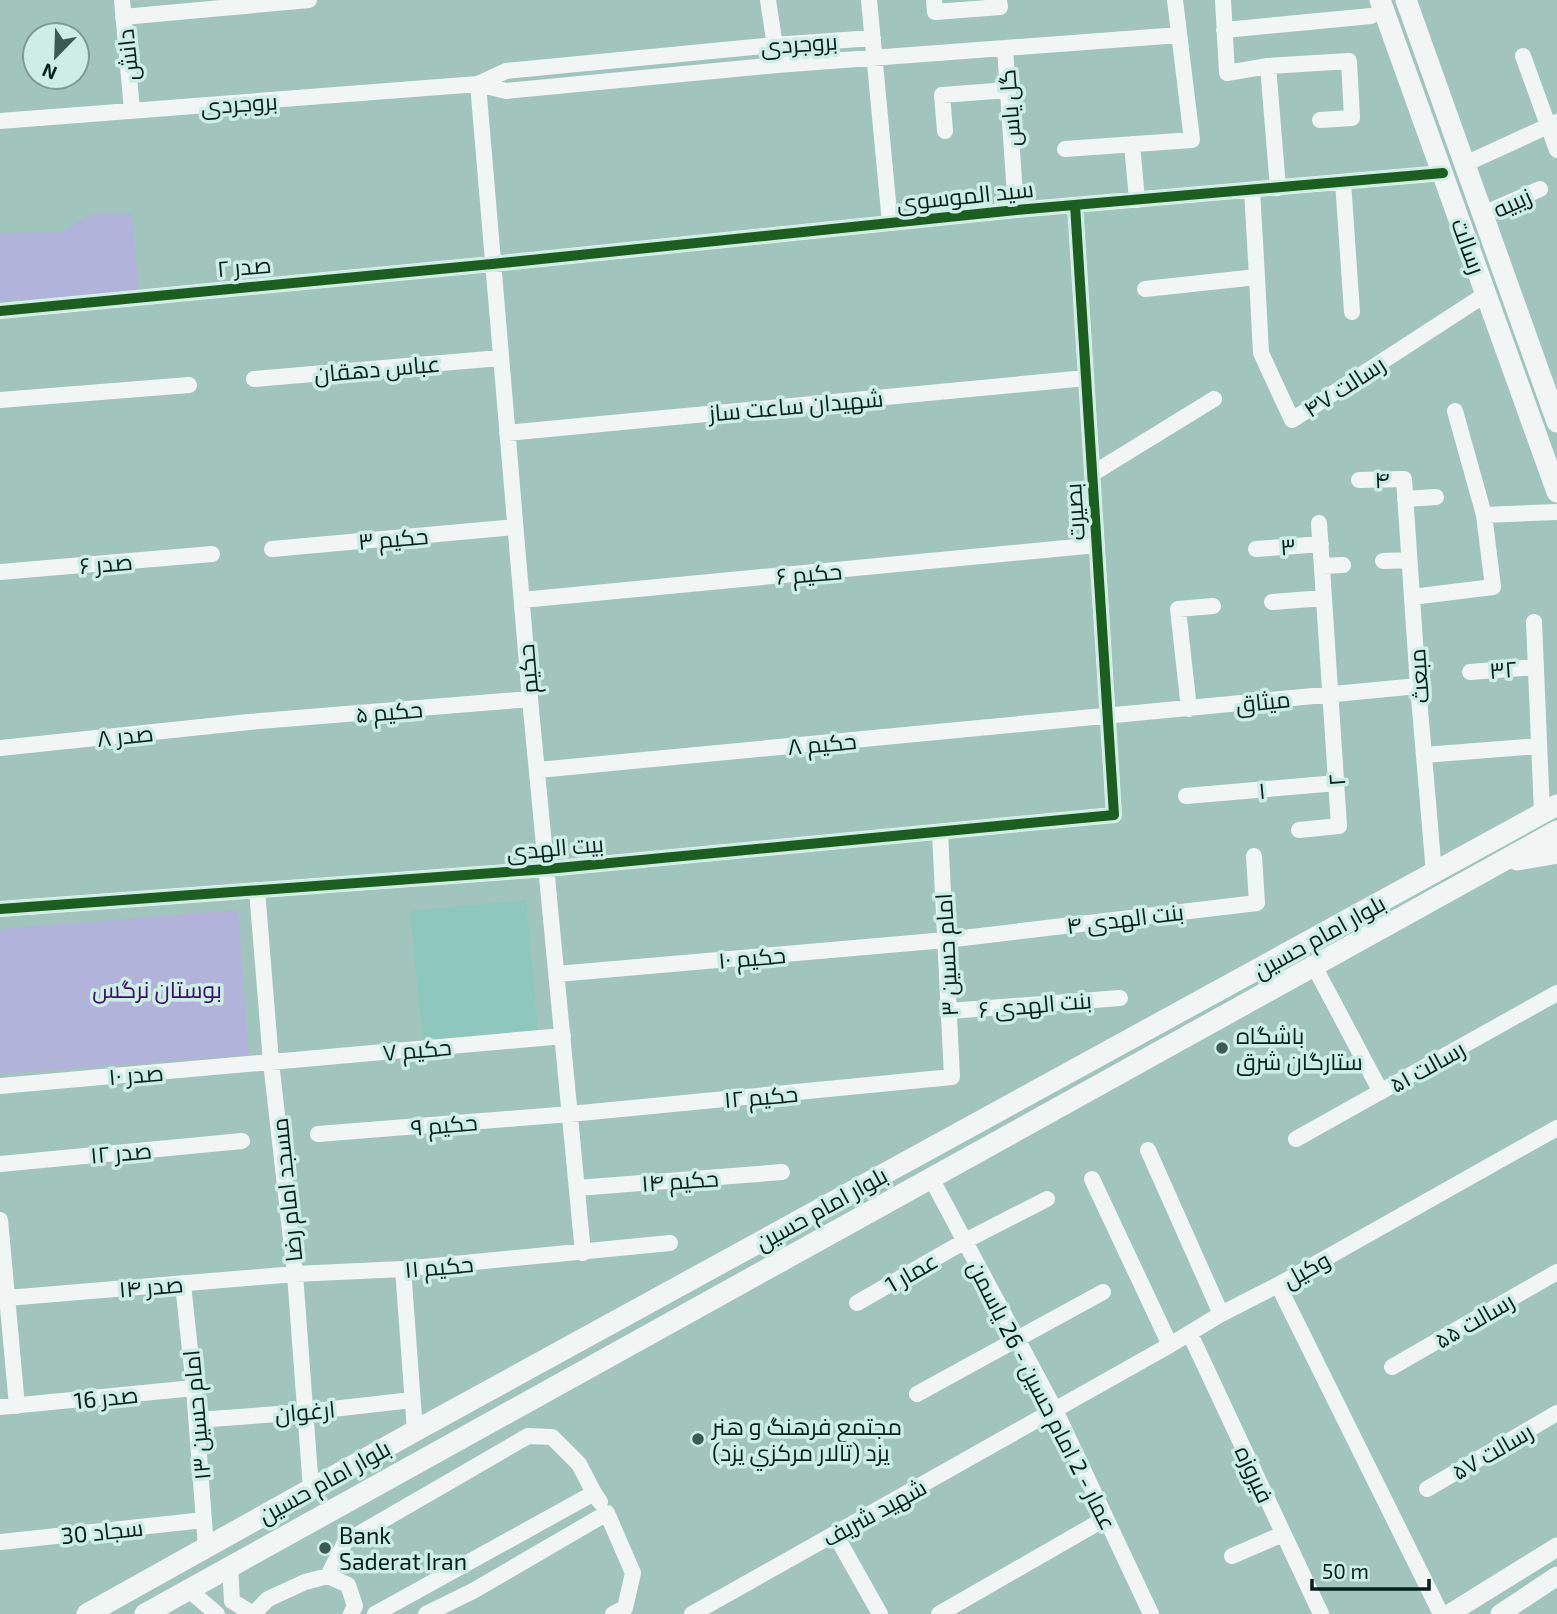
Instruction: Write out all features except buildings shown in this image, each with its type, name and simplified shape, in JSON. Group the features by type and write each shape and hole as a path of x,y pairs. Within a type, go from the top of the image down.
{"main road":[{"name":"رسالت","path":"1406,0 1483,214 1553,396 1557,422"},
{"name":"رسالت","path":"1376,8 1443,173 1557,492"},
{"path":"1549,809 1557,793"},
{"name":"بلوار امام حسین","path":"87,1614 415,1430 1549,809"},
{"name":"بلوار امام حسین","path":"145,1614 1557,831"},
{"path":"1501,862 1557,853"},
{"path":"1182,1011 1194,1032"},
{"path":"415,1430 430,1456"}],"street":[{"name":"دانش","path":"122,0 132,110"},
{"path":"123,17 309,0"},
{"path":"768,0 777,65"},
{"path":"869,0 890,223"},
{"path":"934,0 934,12 1000,7 999,0"},
{"path":"1065,149 1192,140 1175,0"},
{"path":"1223,0 1227,73 1268,66 1349,61 1352,118 1320,121"},
{"path":"1224,30 1376,8"},
{"name":"بروجردی","path":"0,121 478,85 506,91 777,65 1179,35"},
{"name":"بروجردی","path":"478,85 506,71 873,38"},
{"name":"گل یاس","path":"1005,48 1016,210"},
{"path":"1522,56 1553,124 1557,149"},
{"path":"625,59 627,79"},
{"path":"1268,66 1278,188"},
{"name":"حکیم","path":"478,85 530,699 583,1253"},
{"path":"945,131 942,95 1008,90"},
{"path":"1465,164 1553,124"},
{"path":"1132,144 1137,200"},
{"name":"سید الموسوی","path":"492,264 1016,210 1443,173"},
{"path":"1343,182 1352,312"},
{"name":"زیبیه","path":"1483,214 1541,189"},
{"path":"1144,289 1257,277 1252,190"},
{"name":"بصیرت","path":"1075,205 1114,815"},
{"name":"صدر ۲","path":"0,311 492,264"},
{"name":"رسالت ۴۷","path":"1257,277 1261,353 1292,420 1486,294"},
{"name":"عباس دهقان","path":"254,379 500,358"},
{"name":"شهیدان ساعت ساز","path":"507,433 1086,378"},
{"path":"0,400 189,385"},
{"path":"1092,474 1214,399"},
{"path":"1412,597 1493,587 1484,515 1455,411"},
{"name":"۴","path":"1359,480 1404,479"},
{"name":"مبعث","path":"1404,479 1434,873"},
{"path":"1405,499 1436,498"},
{"path":"1484,515 1557,512"},
{"name":"۲","path":"1299,830 1339,826 1319,523"},
{"name":"حکیم ۳","path":"272,549 515,527"},
{"name":"۳","path":"1256,549 1321,544"},
{"name":"حکیم ۶","path":"522,600 1097,545"},
{"name":"صدر ۶","path":"0,572 212,554"},
{"path":"1383,562 1409,560"},
{"path":"1322,566 1343,565"},
{"path":"1272,602 1324,598"},
{"path":"1189,709 1178,609 1213,606"},
{"path":"1534,622 1539,746 1549,809"},
{"name":"۳۲","path":"1469,671 1536,667"},
{"name":"میثاق","path":"1107,717 1418,686"},
{"name":"حکیم ۵","path":"249,722 530,699"},
{"name":"حکیم ۸","path":"538,770 1107,717"},
{"name":"صدر ۸","path":"0,748 249,722"},
{"path":"1424,755 1539,746"},
{"name":"۱","path":"1186,796 1337,783"},
{"name":"بیت الهدی","path":"0,909 547,869 1114,815"},
{"name":"امام حسین ۳","path":"940,832 952,1077"},
{"name":"بنت الهدی ۴","path":"946,940 1257,902 1254,856"},
{"name":"مسجد امام رضا","path":"257,890 271,1062 295,1275 312,1489"},
{"name":"حکیم ۱۰","path":"557,974 946,940"},
{"path":"1314,966 1381,1092"},
{"name":"رسالت ۵۱","path":"1296,1139 1557,993"},
{"name":"بنت الهدی ۶","path":"949,1011 1120,998"},
{"name":"حکیم ۷","path":"271,1062 563,1036"},
{"name":"صدر ۱۰","path":"0,1086 271,1062"},
{"name":"حکیم ۱۲","path":"570,1114 952,1077"},
{"name":"حکیم ۹","path":"318,1134 570,1114"},
{"name":"وکیل","path":"1055,1410 1221,1314 1278,1285 1557,1128"},
{"name":"صدر ۱۲","path":"0,1164 242,1141"},
{"path":"1148,1150 1221,1314"},
{"name":"حکیم ۱۴","path":"577,1188 782,1172"},
{"name":"عمار - 2 امام حسین - 26 یاسمن","path":"931,1178 1055,1410 1151,1614"},
{"path":"1092,1179 1171,1345"},
{"name":"عمار 1","path":"858,1303 965,1241 1047,1199"},
{"path":"0,1220 2,1270 17,1406"},
{"name":"حکیم ۱۱","path":"295,1275 403,1269 670,1243"},
{"path":"403,1269 415,1430"},
{"name":"رسالت ۵۵","path":"1392,1367 1557,1273"},
{"name":"صدر ۱۴","path":"7,1298 295,1275"},
{"name":"امام حسین ۱۳","path":"183,1284 197,1420 206,1548"},
{"path":"1278,1285 1441,1614"},
{"path":"917,1394 1103,1292"},
{"name":"فیروزه","path":"1190,1334 1321,1614"},
{"name":"صدر 16","path":"0,1407 194,1388"},
{"name":"ارغوان","path":"197,1420 306,1412 412,1400"},
{"name":"شهید شریف","path":"692,1614 1055,1410"},
{"name":"رسالت ۵۷","path":"1427,1489 1557,1413"},
{"path":"328,1576 345,1542 528,1436 552,1437 579,1464 607,1513 633,1573 625,1608 613,1614"},
{"path":"375,1614 594,1493"},
{"path":"426,1614 473,1591 607,1513"},
{"path":"939,1614 1105,1518"},
{"name":"سجاد 30","path":"0,1542 204,1520"},
{"path":"835,1534 880,1614"},
{"path":"1232,1556 1283,1534"},
{"path":"1449,1614 1557,1546"},
{"path":"230,1566 232,1601 253,1614 268,1599 305,1582 328,1576 348,1585 355,1606 351,1614"},
{"path":"1500,1614 1557,1576"},
{"path":"433,1583 445,1605"},
{"path":"189,1590 217,1614"}],"shaded area":[{"path":"526,900 538,1032 423,1042 410,911"}],"green space":[{"path":"93,213 132,214 139,292 0,301 0,233 60,232"},
{"name":"بوستان نرگس","path":"238,910 249,1055 0,1074 0,929"}],"cycle path":[{"path":"0,311 1016,210 1443,173"},
{"path":"0,909 547,869 1114,815 1075,205"}],"place":[{"name":"باشگاه ستارگان شرق","path":"1222,1048"},
{"name":"مجتمع فرهنگ و هنر یزد (تالار مركزي یزد)","path":"698,1439"},
{"name":"Bank Saderat Iran","path":"325,1548"}]}
